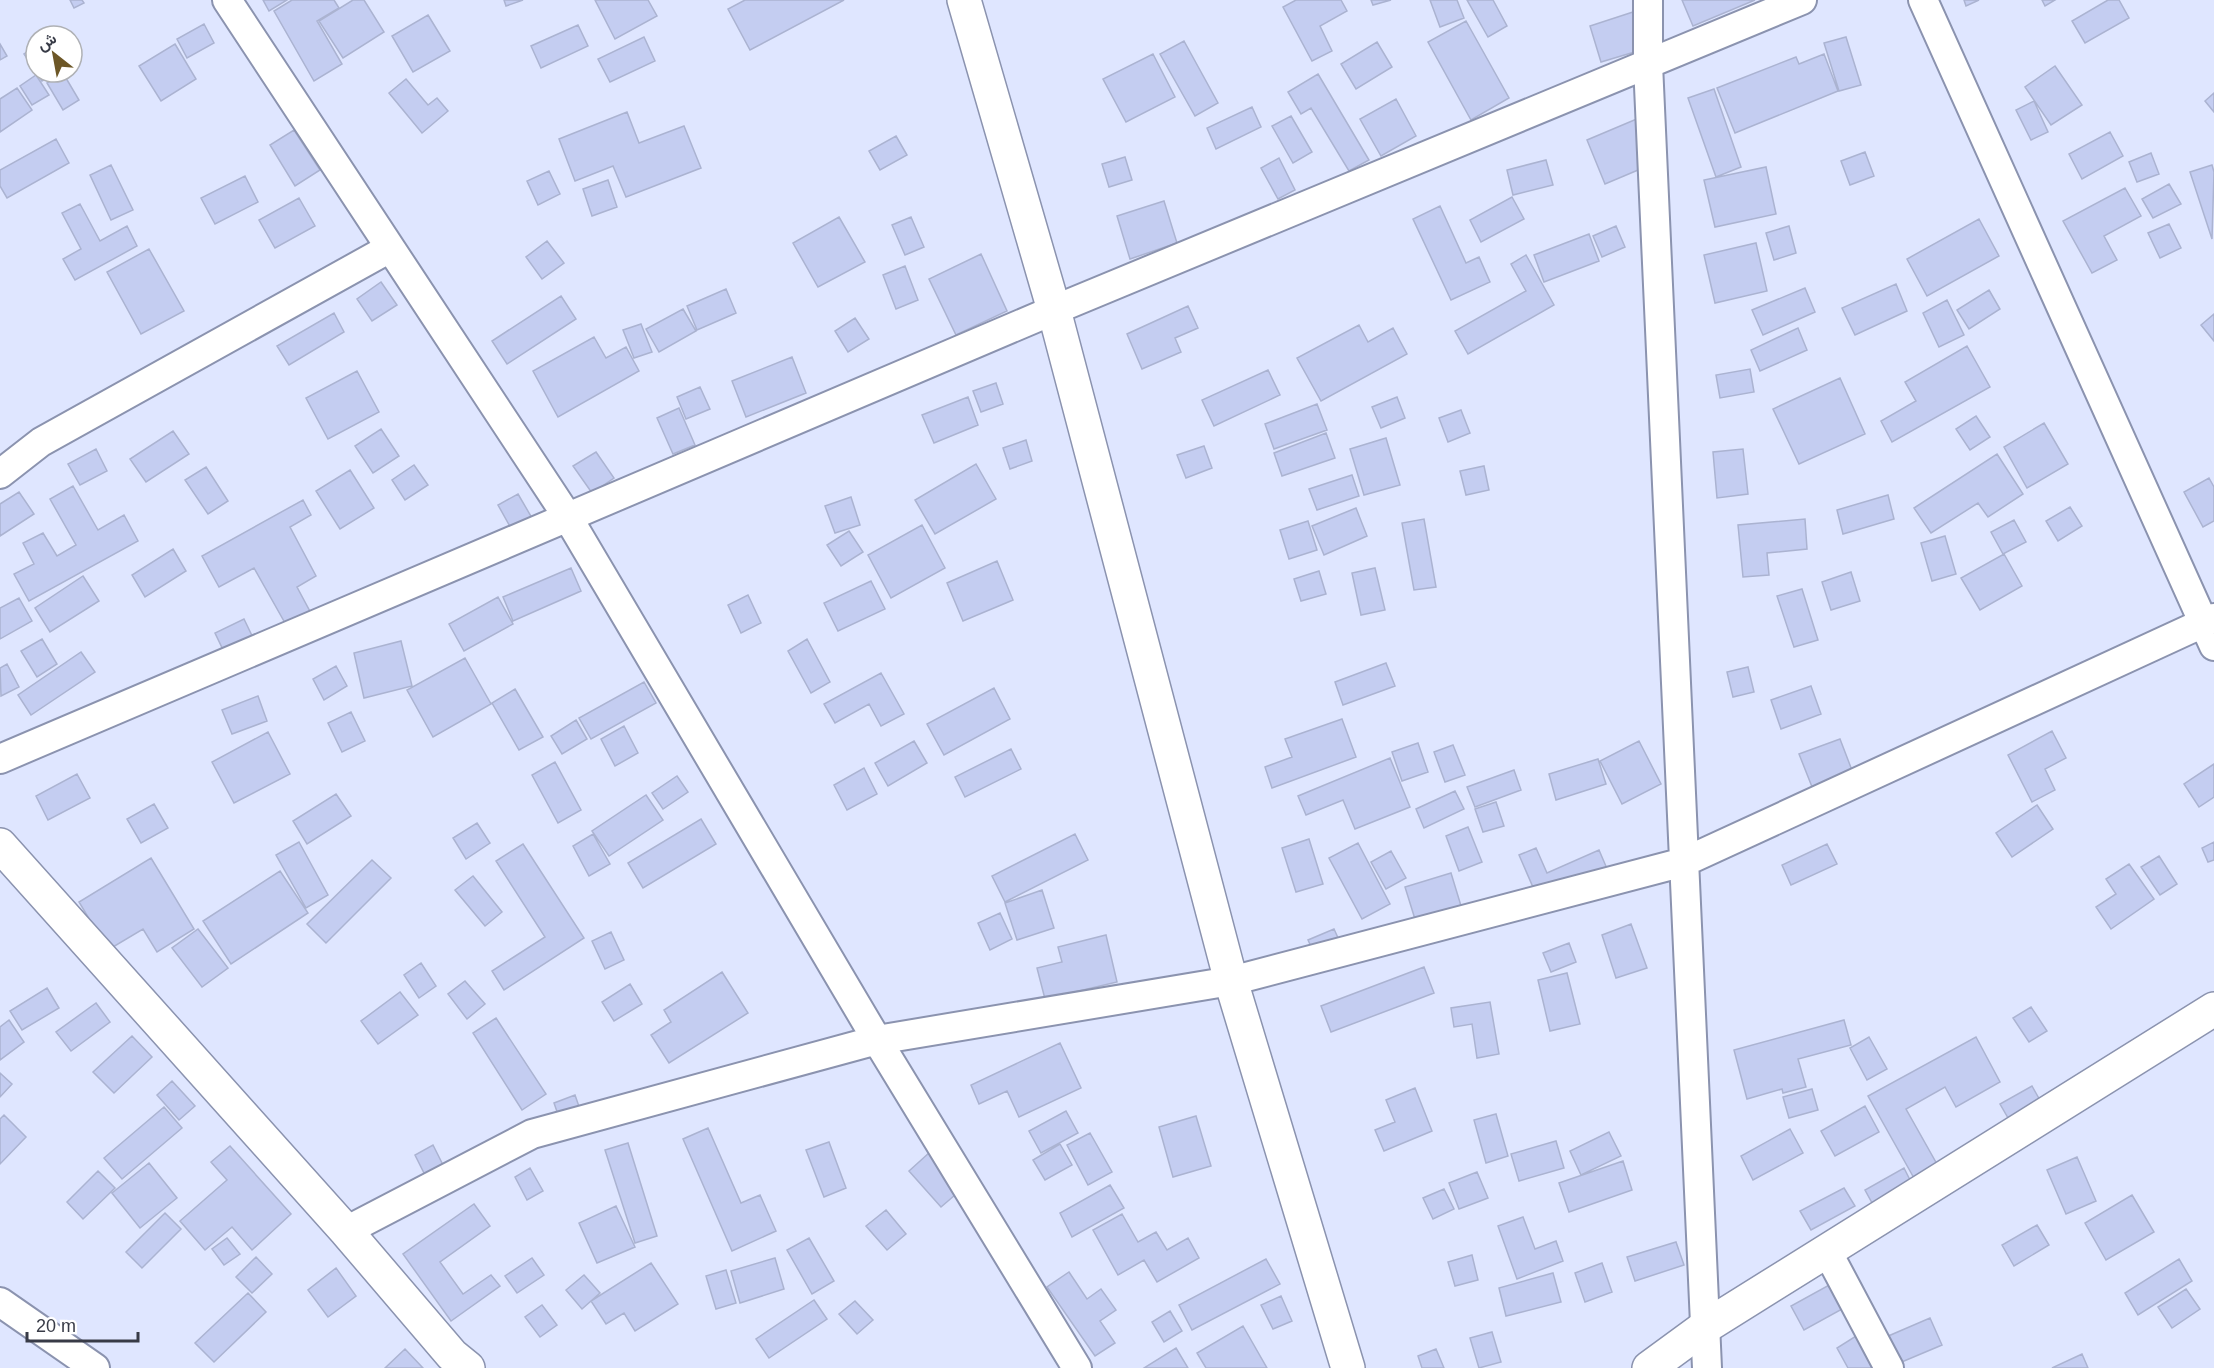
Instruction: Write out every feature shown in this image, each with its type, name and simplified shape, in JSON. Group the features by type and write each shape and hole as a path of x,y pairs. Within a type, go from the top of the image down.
{"street":[{"path":"227,0 567,516 877,1040 1077,1368"},
{"path":"964,0 1054,310 1231,981 1348,1368"},
{"path":"1648,0 1648,64 1707,1368"},
{"path":"0,759 1054,310 1802,0"},
{"path":"346,1231 532,1134 877,1040 1231,981 1684,862 2210,629 1923,0"},
{"path":"0,474 41,442 390,248"},
{"path":"0,845 346,1231 452,1364"},
{"path":"1649,1368 1705,1327 2214,1010"},
{"path":"1827,1251 1889,1368"},
{"path":"4,1311 95,1368"}],"building":[{"path":"70,0 82,0 84,3 74,8"},
{"path":"263,0 287,0 269,11"},
{"path":"292,0 334,0 339,8 317,21 342,64 314,81 274,11"},
{"path":"353,0 364,0 384,32 343,58 319,21"},
{"path":"504,0 523,0 506,6"},
{"path":"595,0 648,0 657,16 615,39"},
{"path":"745,0 844,0 750,50 728,9"},
{"path":"1296,0 1341,0 1347,11 1320,26 1332,51 1312,61 1283,7"},
{"path":"1371,0 1391,0 1373,5"},
{"path":"1430,0 1457,0 1464,18 1440,27"},
{"path":"1467,0 1493,0 1507,26 1488,37"},
{"path":"1682,0 1755,0 1693,26"},
{"path":"1964,0 1979,0 1966,6"},
{"path":"2042,0 2055,0 2045,6"},
{"path":"2108,0 2119,0 2129,18 2085,43 2072,21"},
{"path":"1636,11 1648,48 1601,62 1590,26"},
{"path":"428,15 450,51 413,72 392,36"},
{"path":"1466,21 1509,98 1471,120 1428,42"},
{"path":"204,24 214,43 187,58 177,39"},
{"path":"578,25 588,46 541,68 531,46"},
{"path":"644,37 655,61 610,82 598,59"},
{"path":"1846,37 1861,85 1839,91 1824,43"},
{"path":"1184,41 1218,103 1195,116 1160,54"},
{"path":"1377,42 1392,67 1356,89 1341,64"},
{"path":"0,44 7,56 0,60"},
{"path":"175,44 196,79 161,101 139,66"},
{"path":"1153,54 1175,97 1126,122 1103,79"},
{"path":"1824,54 1838,91 1735,133 1717,88 1796,57 1799,64"},
{"path":"2055,66 2082,105 2051,125 2025,87"},
{"path":"1318,74 1369,160 1349,171 1311,108 1301,114 1288,92"},
{"path":"406,79 428,105 437,98 448,111 422,133 389,93"},
{"path":"24,83 42,84 49,95 32,105 20,86"},
{"path":"48,84 70,84 79,100 63,110"},
{"path":"17,88 32,110 0,132 0,99"},
{"path":"1714,89 1741,167 1716,177 1688,98"},
{"path":"2214,93 2214,112 2205,101"},
{"path":"1396,99 1416,136 1381,156 1360,119"},
{"path":"2034,101 2048,132 2031,140 2016,110"},
{"path":"1252,107 1261,127 1216,149 1207,128"},
{"path":"627,112 639,143 684,126 701,168 626,197 613,166 575,181 559,139"},
{"path":"1291,116 1312,152 1293,163 1272,126"},
{"path":"1639,118 1657,162 1605,184 1587,140"},
{"path":"294,130 320,170 295,186 270,145"},
{"path":"2110,132 2123,156 2082,179 2069,154"},
{"path":"896,136 907,155 880,170 869,151"},
{"path":"56,139 69,163 7,198 0,186 0,170"},
{"path":"1865,152 1874,176 1850,185 1841,161"},
{"path":"2151,153 2159,174 2137,182 2129,162"},
{"path":"1125,157 1132,180 1109,187 1102,164"},
{"path":"1279,158 1295,190 1278,199 1261,168"},
{"path":"1546,160 1553,185 1513,195 1507,170"},
{"path":"111,165 133,210 111,220 90,175"},
{"path":"2212,165 2214,172 2212,239 2190,172"},
{"path":"1766,167 1776,214 1715,227 1704,180"},
{"path":"549,171 560,194 538,205 527,181"},
{"path":"245,176 258,202 215,224 201,198"},
{"path":"608,180 617,207 592,216 583,189"},
{"path":"2169,184 2181,204 2153,218 2142,199"},
{"path":"2125,188 2141,216 2104,236 2117,260 2092,273 2063,221"},
{"path":"1512,197 1524,219 1481,242 1470,220"},
{"path":"299,198 315,226 275,248 259,220"},
{"path":"1164,201 1177,243 1130,259 1117,216"},
{"path":"80,204 100,241 127,226 137,246 75,280 63,259 81,249 62,213"},
{"path":"1440,206 1466,263 1479,257 1490,282 1451,300 1413,219"},
{"path":"839,217 865,262 818,287 793,243"},
{"path":"911,217 924,247 905,255 892,225"},
{"path":"1979,219 1999,256 1927,296 1907,259"},
{"path":"2169,224 2181,248 2160,258 2148,233"},
{"path":"1616,226 1625,247 1602,257 1593,236"},
{"path":"1789,226 1796,253 1774,260 1766,233"},
{"path":"1589,234 1599,261 1544,282 1534,255"},
{"path":"547,241 564,263 542,279 526,257"},
{"path":"1756,243 1767,291 1715,303 1704,255"},
{"path":"149,249 184,311 141,334 107,272"},
{"path":"981,254 1007,311 956,335 929,279"},
{"path":"1526,255 1554,305 1468,354 1455,331 1526,291 1511,264"},
{"path":"905,266 918,300 896,309 883,275"},
{"path":"381,282 397,305 372,321 357,299"},
{"path":"1896,284 1907,311 1855,335 1842,308"},
{"path":"1805,288 1815,312 1763,335 1752,310"},
{"path":"726,289 736,313 697,330 687,306"},
{"path":"1989,290 2000,309 1969,329 1957,310"},
{"path":"561,296 576,319 507,364 492,341"},
{"path":"1947,300 1964,335 1939,347 1923,313"},
{"path":"1188,306 1198,328 1175,338 1181,352 1142,369 1127,334"},
{"path":"683,309 696,331 659,352 646,329"},
{"path":"334,313 344,332 289,365 277,346"},
{"path":"2214,314 2214,341 2201,325"},
{"path":"855,318 869,339 848,352 835,331"},
{"path":"641,324 652,352 634,358 623,330"},
{"path":"1359,325 1368,342 1393,328 1407,354 1321,401 1297,358"},
{"path":"1798,328 1807,350 1760,371 1751,350"},
{"path":"594,337 606,358 626,347 639,371 558,417 533,371"},
{"path":"1967,346 1990,387 1892,442 1881,421 1916,401 1905,382"},
{"path":"792,357 806,393 746,417 732,381"},
{"path":"1750,369 1754,392 1720,398 1716,375"},
{"path":"1268,370 1280,395 1214,426 1202,400"},
{"path":"357,371 379,412 328,439 306,398"},
{"path":"1840,378 1865,434 1799,464 1773,409"},
{"path":"996,383 1003,404 981,412 973,391"},
{"path":"700,387 710,409 686,419 677,397"},
{"path":"968,397 978,425 934,443 922,415"},
{"path":"1397,397 1405,418 1381,428 1372,407"},
{"path":"1317,404 1327,430 1274,449 1265,424"},
{"path":"679,408 695,445 673,454 657,418"},
{"path":"1461,410 1470,433 1448,442 1439,418"},
{"path":"1976,416 1990,437 1970,450 1956,429"},
{"path":"2044,423 2068,464 2027,488 2004,447"},
{"path":"381,429 399,456 373,473 355,446"},
{"path":"173,431 189,454 146,482 130,459"},
{"path":"1326,433 1335,458 1282,476 1274,453"},
{"path":"1386,438 1400,485 1364,495 1350,449"},
{"path":"1026,440 1032,461 1010,469 1003,448"},
{"path":"1204,446 1212,468 1186,478 1177,455"},
{"path":"96,449 107,471 80,485 68,464"},
{"path":"1743,449 1748,494 1717,498 1713,452"},
{"path":"596,452 614,478 592,493 573,466"},
{"path":"1997,454 2023,494 1988,517 1978,503 1931,533 1914,508"},
{"path":"976,464 996,499 935,534 915,500"},
{"path":"414,465 428,485 405,500 392,480"},
{"path":"1484,466 1489,490 1466,495 1460,471"},
{"path":"206,467 228,501 208,514 185,480"},
{"path":"350,470 374,508 340,529 316,491"},
{"path":"1352,475 1359,496 1317,510 1309,489"},
{"path":"2209,478 2214,487 2214,521 2203,527 2184,492"},
{"path":"73,486 98,530 124,515 138,541 29,601 14,574 34,564 23,543 43,533 57,556 76,545 50,499"},
{"path":"19,492 34,514 0,536 0,504"},
{"path":"518,494 532,518 512,530 498,505"},
{"path":"1888,495 1894,519 1843,534 1837,510"},
{"path":"851,497 860,525 835,533 825,506"},
{"path":"303,500 311,515 290,527 316,576 297,587 313,617 289,630 254,568 219,587 202,556"},
{"path":"2070,507 2082,526 2058,541 2046,521"},
{"path":"1356,508 1367,536 1324,555 1312,526"},
{"path":"1424,519 1436,587 1414,590 1402,523"},
{"path":"1805,519 1807,549 1767,553 1769,575 1743,577 1738,525"},
{"path":"2014,520 2026,542 2003,554 1991,532"},
{"path":"1308,521 1317,550 1289,559 1280,530"},
{"path":"922,525 945,568 891,598 868,555"},
{"path":"849,531 863,552 841,566 827,545"},
{"path":"1945,536 1956,574 1932,581 1921,543"},
{"path":"173,549 186,571 145,597 132,575"},
{"path":"2004,554 2022,586 1980,610 1961,578"},
{"path":"997,561 1013,600 963,621 947,583"},
{"path":"571,568 581,591 513,621 503,597"},
{"path":"1375,568 1385,610 1361,615 1352,573"},
{"path":"1319,571 1326,594 1301,601 1294,579"},
{"path":"1851,572 1860,601 1831,610 1822,582"},
{"path":"83,576 99,601 50,632 35,608"},
{"path":"871,581 885,609 838,631 824,603"},
{"path":"1802,589 1818,640 1794,647 1777,596"},
{"path":"748,595 761,623 741,633 728,605"},
{"path":"498,597 513,624 464,651 449,624"},
{"path":"19,598 32,621 0,639 0,608"},
{"path":"244,619 255,642 226,656 215,633"},
{"path":"42,639 57,664 37,677 21,651"},
{"path":"807,639 830,682 811,693 788,651"},
{"path":"401,641 412,686 364,698 354,653"},
{"path":"81,652 95,672 31,715 18,695"},
{"path":"465,658 491,704 433,737 407,690"},
{"path":"1386,663 1395,686 1343,705 1335,682"},
{"path":"7,664 19,687 1,696 0,668"},
{"path":"336,666 347,686 324,700 313,679"},
{"path":"1748,667 1754,692 1733,697 1727,672"},
{"path":"881,673 904,714 881,726 869,704 835,723 824,704"},
{"path":"644,682 656,703 591,739 579,718"},
{"path":"1811,686 1821,714 1781,729 1771,700"},
{"path":"994,688 1010,719 944,755 927,724"},
{"path":"515,689 543,737 519,750 492,703"},
{"path":"258,696 267,721 232,734 222,710"},
{"path":"351,712 365,741 342,752 328,723"},
{"path":"1342,719 1356,757 1272,788 1265,767 1292,757 1285,739"},
{"path":"576,720 587,739 562,754 551,736"},
{"path":"624,726 638,753 615,766 601,739"},
{"path":"2052,731 2066,758 2045,769 2055,790 2032,802 2008,755"},
{"path":"268,732 290,774 234,803 212,762"},
{"path":"1840,739 1858,786 1818,802 1799,754"},
{"path":"914,741 927,763 888,786 875,763"},
{"path":"1639,741 1661,784 1622,804 1600,761"},
{"path":"1418,743 1428,772 1402,781 1392,752"},
{"path":"1453,745 1465,775 1445,782 1434,752"},
{"path":"1011,749 1021,769 965,797 955,777"},
{"path":"1390,758 1410,807 1355,829 1343,800 1306,815 1298,796"},
{"path":"1598,759 1606,784 1556,800 1549,774"},
{"path":"555,762 581,810 558,823 532,775"},
{"path":"2214,764 2214,797 2199,807 2184,784"},
{"path":"864,768 877,794 847,810 834,785"},
{"path":"1514,770 1521,790 1475,807 1467,787"},
{"path":"77,774 90,798 48,820 36,796"},
{"path":"677,776 688,792 663,809 652,793"},
{"path":"1455,791 1464,809 1424,828 1416,809"},
{"path":"336,794 351,816 307,844 293,821"},
{"path":"646,795 663,820 609,856 592,831"},
{"path":"1496,802 1504,826 1483,832 1475,809"},
{"path":"154,804 168,828 141,843 127,819"},
{"path":"2037,805 2053,829 2012,857 1996,833"},
{"path":"701,819 716,844 643,888 628,863"},
{"path":"477,823 490,843 466,859 453,838"},
{"path":"1468,827 1482,862 1459,871 1446,836"},
{"path":"593,834 610,864 589,876 573,846"},
{"path":"1075,834 1088,860 1005,902 992,876"},
{"path":"1309,839 1323,884 1296,892 1282,848"},
{"path":"299,842 328,895 306,908 276,855"},
{"path":"2214,842 2214,860 2208,862 2202,848"},
{"path":"1358,843 1390,904 1362,919 1329,858"},
{"path":"523,844 584,938 504,990 492,971 545,937 496,861"},
{"path":"1827,844 1837,864 1791,885 1782,865"},
{"path":"1536,848 1547,873 1599,850 1608,871 1539,901 1519,855"},
{"path":"1391,851 1406,878 1386,889 1371,862"},
{"path":"2159,856 2177,884 2160,895 2141,867"},
{"path":"151,858 194,929 157,952 143,929 108,950 79,902"},
{"path":"372,860 391,878 326,943 307,924"},
{"path":"2129,864 2154,899 2111,929 2096,907 2116,894 2106,879"},
{"path":"280,871 308,913 231,964 203,921"},
{"path":"1451,873 1465,919 1419,932 1405,887"},
{"path":"473,876 502,912 485,926 455,890"},
{"path":"1042,890 1054,928 1017,940 1005,903"},
{"path":"1000,913 1012,939 990,950 978,923"},
{"path":"1631,924 1647,968 1616,978 1602,935"},
{"path":"198,929 228,968 202,987 172,948"},
{"path":"1334,929 1344,951 1318,962 1308,940"},
{"path":"611,932 624,960 605,969 592,941"},
{"path":"1106,935 1117,982 1045,999 1037,968 1062,962 1058,947"},
{"path":"1569,943 1576,962 1551,972 1543,953"},
{"path":"421,963 436,986 419,998 404,975"},
{"path":"1424,967 1434,993 1331,1032 1321,1006"},
{"path":"722,972 748,1013 669,1063 651,1035 671,1022 664,1010"},
{"path":"1567,973 1580,1024 1550,1031 1538,980"},
{"path":"465,981 485,1004 467,1019 448,994"},
{"path":"630,984 642,1004 614,1021 602,1002"},
{"path":"47,988 59,1008 22,1030 10,1011"},
{"path":"400,992 418,1015 378,1044 361,1021"},
{"path":"1490,1002 1499,1054 1477,1058 1472,1024 1454,1027 1451,1008"},
{"path":"96,1003 110,1022 71,1051 56,1032"},
{"path":"2031,1007 2047,1031 2029,1042 2013,1018"},
{"path":"496,1018 546,1094 522,1110 473,1033"},
{"path":"9,1020 24,1042 0,1060 0,1027"},
{"path":"1844,1020 1851,1045 1798,1059 1806,1087 1783,1093 1782,1089 1747,1099 1734,1050"},
{"path":"132,1036 152,1057 114,1093 93,1072"},
{"path":"1869,1037 1887,1069 1867,1080 1850,1048"},
{"path":"1976,1037 2000,1082 1956,1107 1945,1087 1906,1109 1942,1173 1919,1187 1868,1096"},
{"path":"1060,1043 1081,1088 1019,1117 1007,1091 979,1104 971,1085"},
{"path":"0,1073 12,1084 0,1097"},
{"path":"172,1081 195,1106 179,1120 157,1095"},
{"path":"2032,1086 2046,1111 2015,1130 2000,1104"},
{"path":"1415,1088 1432,1131 1384,1151 1375,1130 1395,1122 1386,1100"},
{"path":"1812,1089 1818,1110 1789,1118 1783,1097"},
{"path":"575,1095 583,1118 562,1126 554,1103"},
{"path":"1865,1106 1879,1132 1835,1156 1821,1131"},
{"path":"164,1107 182,1128 122,1179 104,1158"},
{"path":"1066,1111 1078,1133 1041,1153 1029,1131"},
{"path":"1496,1114 1508,1156 1486,1163 1474,1120"},
{"path":"4,1115 26,1137 0,1164 0,1119"},
{"path":"1196,1116 1211,1166 1173,1177 1159,1127"},
{"path":"708,1128 741,1203 760,1195 776,1231 732,1251 683,1139"},
{"path":"1790,1129 1803,1153 1753,1180 1741,1156"},
{"path":"1609,1132 1621,1156 1581,1175 1570,1151"},
{"path":"1090,1133 1112,1172 1088,1185 1067,1145"},
{"path":"1556,1141 1564,1168 1519,1181 1511,1154"},
{"path":"829,1142 846,1188 824,1197 806,1150"},
{"path":"628,1143 657,1236 635,1243 605,1150"},
{"path":"1060,1144 1072,1165 1045,1180 1033,1160"},
{"path":"433,1145 445,1169 427,1179 415,1155"},
{"path":"230,1146 291,1214 252,1250 232,1227 205,1250 180,1221 227,1180 211,1162"},
{"path":"930,1152 962,1189 941,1207 909,1171"},
{"path":"2077,1157 2096,1201 2066,1214 2047,1170"},
{"path":"1623,1161 1632,1190 1569,1212 1559,1183"},
{"path":"149,1163 177,1198 140,1228 112,1193"},
{"path":"530,1168 543,1191 527,1200 515,1177"},
{"path":"1904,1168 1915,1190 1877,1212 1865,1190"},
{"path":"98,1171 115,1188 83,1219 67,1202"},
{"path":"1477,1172 1488,1198 1459,1209 1449,1183"},
{"path":"1110,1185 1124,1208 1072,1237 1060,1213"},
{"path":"1844,1188 1855,1206 1811,1230 1800,1211"},
{"path":"1444,1189 1454,1209 1433,1219 1423,1198"},
{"path":"2132,1195 2154,1232 2106,1260 2085,1223"},
{"path":"474,1204 490,1226 440,1262 463,1294 491,1275 500,1286 451,1321 403,1254"},
{"path":"616,1206 635,1247 597,1263 579,1223"},
{"path":"886,1210 906,1234 887,1250 866,1226"},
{"path":"165,1213 181,1229 142,1268 126,1252"},
{"path":"1122,1214 1138,1242 1156,1232 1167,1250 1188,1238 1199,1258 1157,1282 1144,1260 1118,1275 1093,1230"},
{"path":"1523,1217 1535,1249 1556,1241 1563,1261 1517,1279 1498,1226"},
{"path":"2037,1225 2049,1245 2014,1266 2002,1245"},
{"path":"227,1238 240,1254 224,1265 212,1249"},
{"path":"809,1238 834,1281 812,1294 787,1250"},
{"path":"1676,1242 1684,1265 1635,1281 1627,1257"},
{"path":"1472,1255 1478,1280 1455,1286 1448,1262"},
{"path":"256,1257 272,1274 252,1293 236,1277"},
{"path":"532,1258 544,1275 517,1293 505,1276"},
{"path":"775,1258 784,1289 740,1303 731,1271"},
{"path":"1266,1259 1280,1284 1192,1330 1179,1305"},
{"path":"2179,1259 2192,1281 2138,1315 2125,1293"},
{"path":"651,1263 678,1304 635,1331 624,1313 606,1324 591,1301"},
{"path":"1602,1263 1612,1292 1585,1302 1575,1273"},
{"path":"336,1268 356,1296 328,1317 308,1290"},
{"path":"726,1270 736,1303 716,1309 706,1276"},
{"path":"1069,1272 1087,1299 1101,1289 1116,1310 1100,1321 1115,1343 1095,1356 1047,1287"},
{"path":"1553,1273 1561,1302 1506,1316 1499,1288"},
{"path":"584,1275 600,1293 582,1309 566,1290"},
{"path":"1831,1284 1844,1308 1804,1330 1791,1306"},
{"path":"2186,1289 2200,1309 2172,1328 2158,1307"},
{"path":"248,1293 266,1312 214,1362 195,1343"},
{"path":"1281,1296 1292,1321 1273,1329 1261,1305"},
{"path":"814,1300 827,1319 769,1358 756,1339"},
{"path":"855,1301 873,1320 857,1334 839,1314"},
{"path":"542,1305 557,1325 540,1337 525,1317"},
{"path":"1170,1311 1182,1331 1164,1342 1152,1322"},
{"path":"1930,1318 1942,1345 1897,1364 1886,1337"},
{"path":"1243,1326 1267,1368 1206,1368 1197,1353"},
{"path":"1492,1332 1501,1362 1479,1368 1470,1338"},
{"path":"1856,1336 1875,1368 1848,1368 1837,1348"},
{"path":"1176,1348 1188,1368 1144,1368"},
{"path":"405,1349 423,1368 385,1368"},
{"path":"1436,1349 1444,1368 1422,1368 1418,1356"},
{"path":"2082,1354 2088,1368 2052,1368"}]}
